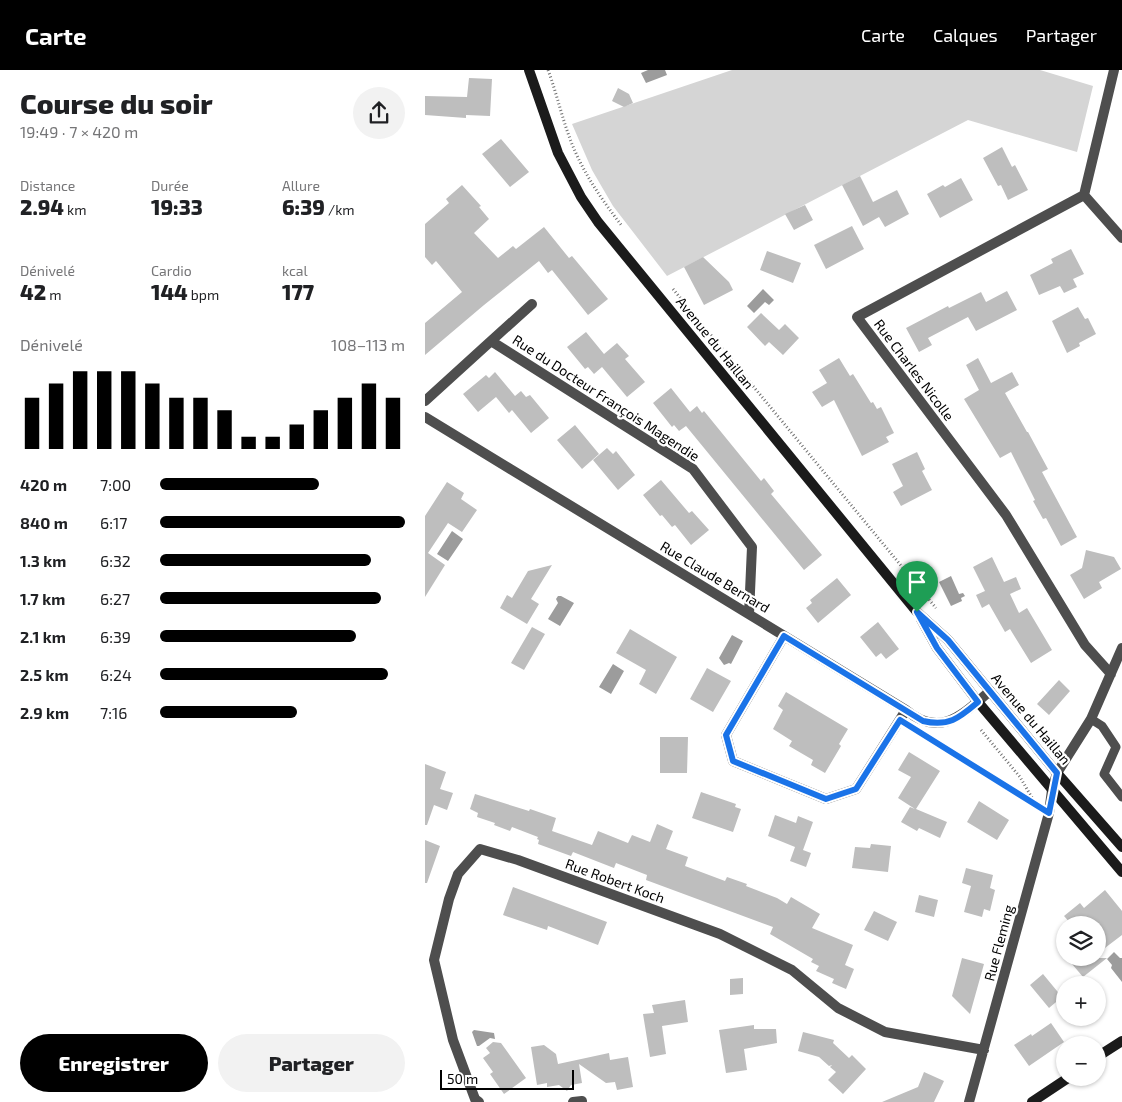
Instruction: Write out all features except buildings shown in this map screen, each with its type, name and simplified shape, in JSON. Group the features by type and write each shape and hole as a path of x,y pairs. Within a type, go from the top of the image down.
{"street":[{"name":"Avenue du Haillan","path":"529,70 558,153 581,197 598,222 917,612 948,640 1057,773 1122,847"},
{"path":"1114,70 1084,195 1122,238"},
{"name":"Rue Charles Nicolle","path":"1084,195 857,318 1006,515 1085,645 1111,674"},
{"name":"Rue du Docteur François Magendie","path":"425,401 532,304"},
{"name":"Rue du Docteur François Magendie","path":"491,341 693,469 752,547 749,614"},
{"name":"Rue Claude Bernard","path":"425,417 906,710 914,717 932,723 951,721 966,712 990,691"},
{"name":"Avenue du Haillan","path":"917,612 937,648 978,702 1122,872"},
{"path":"784,636 726,735 733,761 826,799 856,789 906,710"},
{"name":"Rue Fleming","path":"969,1102 985,1050 1049,813 1052,790 1057,773 1091,719 1122,648"},
{"name":"Rue Robert Koch","path":"479,1102 475,1098 453,1040 434,960 449,899 458,874 481,849 518,860 720,934 792,970 838,1008 885,1032 985,1050"},
{"path":"1106,1051 1122,1041"},
{"path":"1032,1102 1056,1086"}],"lane":[{"path":"1091,719 1102,726 1116,747 1104,774 1122,797"}],"path":[{"path":"548,70 560,103 562,117 576,152 602,200 622,227"},
{"path":"671,288 940,613"},
{"path":"966,712 1020,777 1035,804"},
{"path":"925,736 1049,813"}],"shaded area":[{"path":"648,70 665,70 667,75 646,83 641,73"},
{"path":"732,70 1040,70 1093,86 1077,152 968,120 667,276 613,206 592,170 572,124"},
{"path":"763,289 774,300 769,305 765,302 754,313 747,306"},
{"path":"452,531 463,539 448,561 437,554"},
{"path":"951,576 959,594 963,593 965,596 961,598 962,601 951,606 939,582"},
{"path":"558,596 574,603 560,626 548,619 558,603 556,599"},
{"path":"732,635 743,641 731,664 724,665 719,658"},
{"path":"613,664 624,671 611,694 599,687"},
{"path":"1114,952 1122,958 1122,982 1111,968 1112,965 1107,959"},
{"path":"474,1030 494,1033 495,1039 490,1038 477,1046 472,1032"}],"route":[{"path":"917,612 948,640 1057,773 1052,790 1049,813 900,720 856,789 826,799 733,761 726,735 784,636 923,721 942,723 951,721 966,712 978,702 937,648 917,612"}]}
